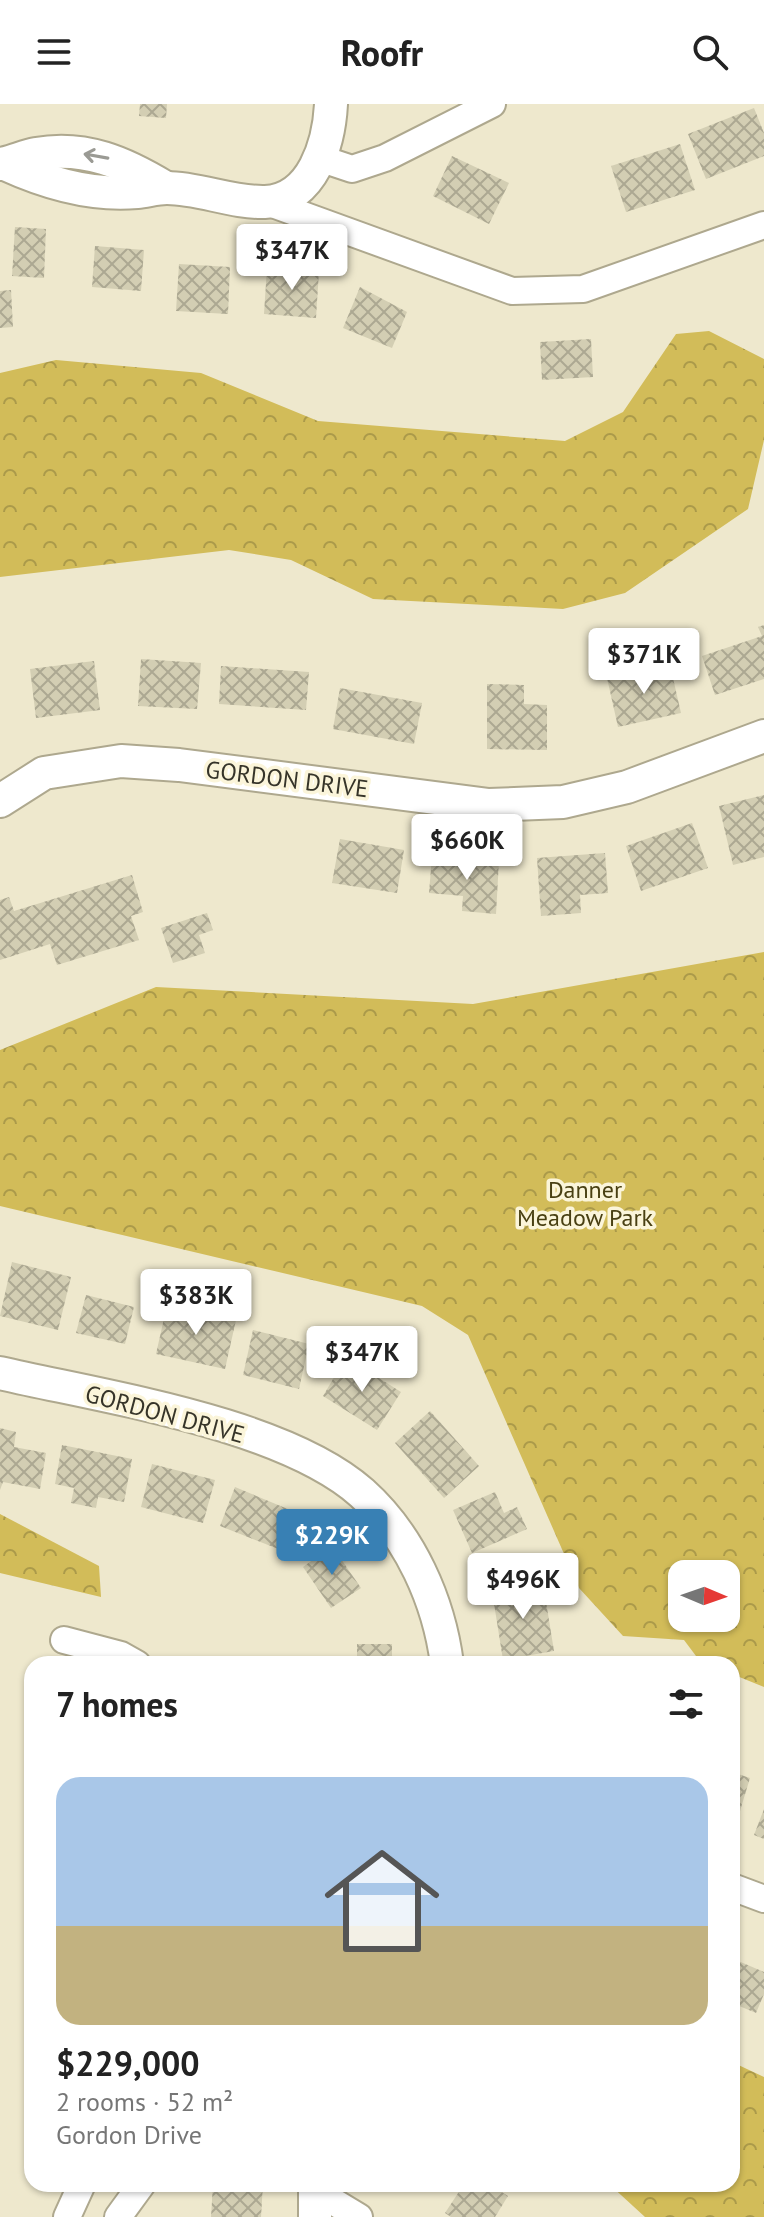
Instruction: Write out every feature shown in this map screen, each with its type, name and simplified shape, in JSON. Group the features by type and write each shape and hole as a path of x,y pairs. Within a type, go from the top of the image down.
{"street":[{"path":"267,202 301,187 322,159 331,104"},
{"path":"322,159 352,169 363,166 492,104"},
{"path":"2,164 58,184 97,190 135,193 166,188 267,202 512,291 583,289 764,225"},
{"name":"GORDON DRIVE","path":"0,801 44,773 121,761 179,765 489,805 563,802 627,787 764,736"},
{"name":"GORDON DRIVE","path":"0,1373 212,1422 330,1469 363,1493 405,1541 429,1594 446,1656"},
{"path":"64,1640 123,1656"},
{"path":"740,1890 764,1899"},
{"path":"67,2217 78,2192"},
{"path":"118,2217 136,2192"},
{"path":"315,2197 359,2217"}],"green space":[{"path":"709,331 764,359 764,440 748,509 625,593 563,609 373,599 291,560 229,550 0,577 0,373 56,360 201,373 318,421 565,441 623,412 676,334"},
{"name":"Danner Meadow Park","path":"764,952 764,1687 740,1677 740,1656 696,1656 684,1640 623,1636 579,1588 468,1335 422,1306 0,1206 0,1050 156,987 473,1004"},
{"path":"0,1514 99,1566 101,1597 0,1573"},
{"path":"740,2066 764,2077 764,2217 645,2217 618,2192 740,2192"}],"building":[{"path":"140,104 167,104 166,118 139,116"},
{"path":"754,108 764,133 764,156 706,179 688,134"},
{"path":"680,144 695,190 626,212 611,166"},
{"path":"452,156 509,183 489,224 433,196"},
{"path":"15,227 46,229 44,278 12,276"},
{"path":"95,246 144,250 141,291 92,287"},
{"path":"179,264 230,267 228,314 176,311"},
{"path":"267,267 319,271 316,318 264,314"},
{"path":"360,287 407,312 392,348 343,328"},
{"path":"11,290 13,327 0,328 0,291"},
{"path":"591,339 593,377 542,380 540,342"},
{"path":"764,625 764,679 715,695 702,656 762,636 758,627"},
{"path":"141,659 201,663 197,709 138,706"},
{"path":"94,661 100,710 36,718 30,669"},
{"path":"670,665 681,713 618,727 607,678"},
{"path":"221,666 309,672 306,710 219,704"},
{"path":"487,684 524,685 524,704 547,705 547,750 487,749"},
{"path":"340,688 422,703 414,744 333,729"},
{"path":"764,795 764,857 733,865 719,806"},
{"path":"692,823 708,868 641,891 626,846"},
{"path":"340,839 404,850 397,893 332,883"},
{"path":"605,853 608,893 580,895 581,913 541,916 537,858"},
{"path":"432,856 499,860 496,914 462,911 463,896 429,893"},
{"path":"132,875 143,912 131,916 139,940 57,965 50,944 0,960 0,900 9,897 14,911"},
{"path":"207,913 213,930 199,935 205,953 173,963 161,928"},
{"path":"12,1262 71,1277 58,1330 0,1316"},
{"path":"86,1295 134,1307 125,1344 76,1333"},
{"path":"167,1305 236,1320 225,1369 156,1354"},
{"path":"253,1330 309,1344 299,1389 243,1375"},
{"path":"346,1357 401,1392 377,1430 323,1396"},
{"path":"430,1411 479,1466 444,1498 395,1443"},
{"path":"0,1428 16,1432 14,1447 46,1453 40,1489 3,1482 0,1490"},
{"path":"62,1445 132,1459 124,1502 98,1497 96,1508 71,1503 74,1488 55,1484"},
{"path":"152,1464 215,1480 203,1523 141,1507"},
{"path":"235,1487 295,1512 281,1550 220,1526"},
{"path":"495,1492 504,1513 517,1507 527,1529 472,1553 453,1510"},
{"path":"332,1546 361,1588 331,1608 303,1567"},
{"path":"543,1583 554,1651 502,1656 492,1591"},
{"path":"357,1644 392,1644 392,1656 357,1656"},
{"path":"740,1775 750,1778 740,1811"},
{"path":"764,1809 764,1839 754,1835"},
{"path":"740,1962 764,1972 764,1994 756,2013 740,2006"},
{"path":"213,2192 263,2192 261,2217 211,2217"},
{"path":"459,2192 502,2192 508,2196 495,2217 451,2217 445,2213"}]}
